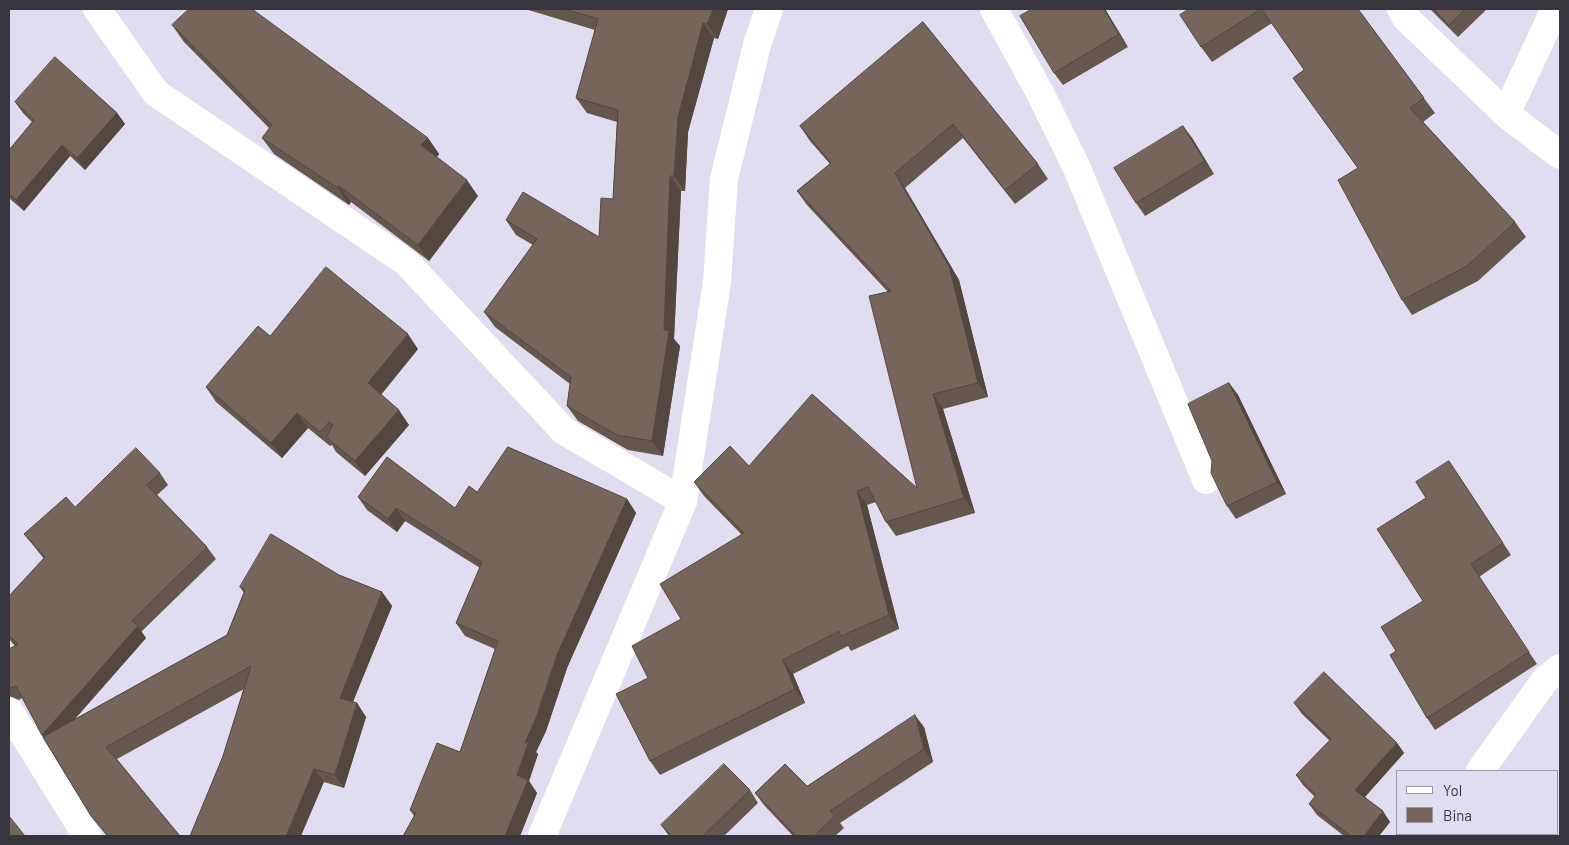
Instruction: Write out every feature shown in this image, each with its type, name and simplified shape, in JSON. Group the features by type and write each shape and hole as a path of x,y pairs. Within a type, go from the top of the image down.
{"street":[{"path":"97,9 156,93 406,262 564,431 683,501"},
{"path":"542,836 683,501 717,282 724,179 757,45 769,9"},
{"path":"994,9 1039,91 1076,166 1206,480"},
{"path":"1401,9 1406,18 1506,114 1560,155"},
{"path":"1506,114 1555,9"},
{"path":"1481,770 1545,680 1560,668"},
{"path":"9,711 87,836"}],"building":[{"path":"189,9 252,9 428,138 421,145 467,180 418,245 339,186 338,188 262,138 272,125 172,25"},
{"path":"564,9 713,9 707,24 703,23 678,117 674,176 670,176 664,330 669,331 652,441 617,435 567,406 571,377 484,312 537,239 506,220 523,192 599,237 601,198 613,199 618,110 576,98 598,19"},
{"path":"1032,9 1104,9 1119,34 1054,73 1020,16"},
{"path":"1189,9 1261,9 1201,47 1180,15"},
{"path":"1262,9 1358,9 1424,98 1410,108 1515,222 1467,266 1402,300 1338,180 1358,168 1293,78 1304,70"},
{"path":"1434,9 1465,9 1449,25"},
{"path":"923,22 1038,164 1005,190 953,124 895,173 949,266 978,383 933,394 964,498 886,522 868,487 857,491 889,615 841,636 839,631 783,660 795,689 650,761 616,694 648,678 632,646 681,619 660,584 744,533 694,482 730,446 749,466 812,394 917,488 869,296 891,291 797,191 831,163 800,126"},
{"path":"55,57 117,113 77,158 62,145 16,200 9,194 9,150 34,120 15,102"},
{"path":"1183,126 1205,161 1136,203 1114,168"},
{"path":"326,267 408,334 368,383 399,410 355,461 326,437 333,425 329,422 320,432 297,413 271,443 206,387 258,326 270,336"},
{"path":"1229,383 1277,482 1227,506 1211,473 1212,461 1188,404"},
{"path":"508,447 627,499 557,655 536,718 525,743 529,741 517,775 528,780 505,836 403,836 416,813 410,810 437,743 460,752 498,641 456,623 482,562 396,508 388,519 358,497 387,457 455,508 469,486 477,492"},
{"path":"136,448 160,473 147,485 207,547 132,621 138,626 42,735 16,686 9,687 9,649 18,644 9,635 9,596 45,557 24,534 66,497 75,507"},
{"path":"1449,461 1503,543 1471,564 1529,652 1427,718 1390,655 1396,651 1381,627 1423,601 1377,529 1426,498 1416,482"},
{"path":"271,534 339,575 382,592 340,698 357,703 335,775 314,769 286,836 190,836 223,756 251,666 106,747 180,836 108,836 91,816 43,737 227,635 245,590 240,587"},
{"path":"1324,672 1397,743 1355,790 1383,811 1364,836 1351,836 1309,804 1316,795 1296,775 1331,739 1294,703"},
{"path":"915,715 924,749 830,811 835,816 814,836 796,836 755,793 785,764 807,786"},
{"path":"724,764 750,790 703,836 672,836 661,825"},
{"path":"9,816 25,836 9,836"}]}
